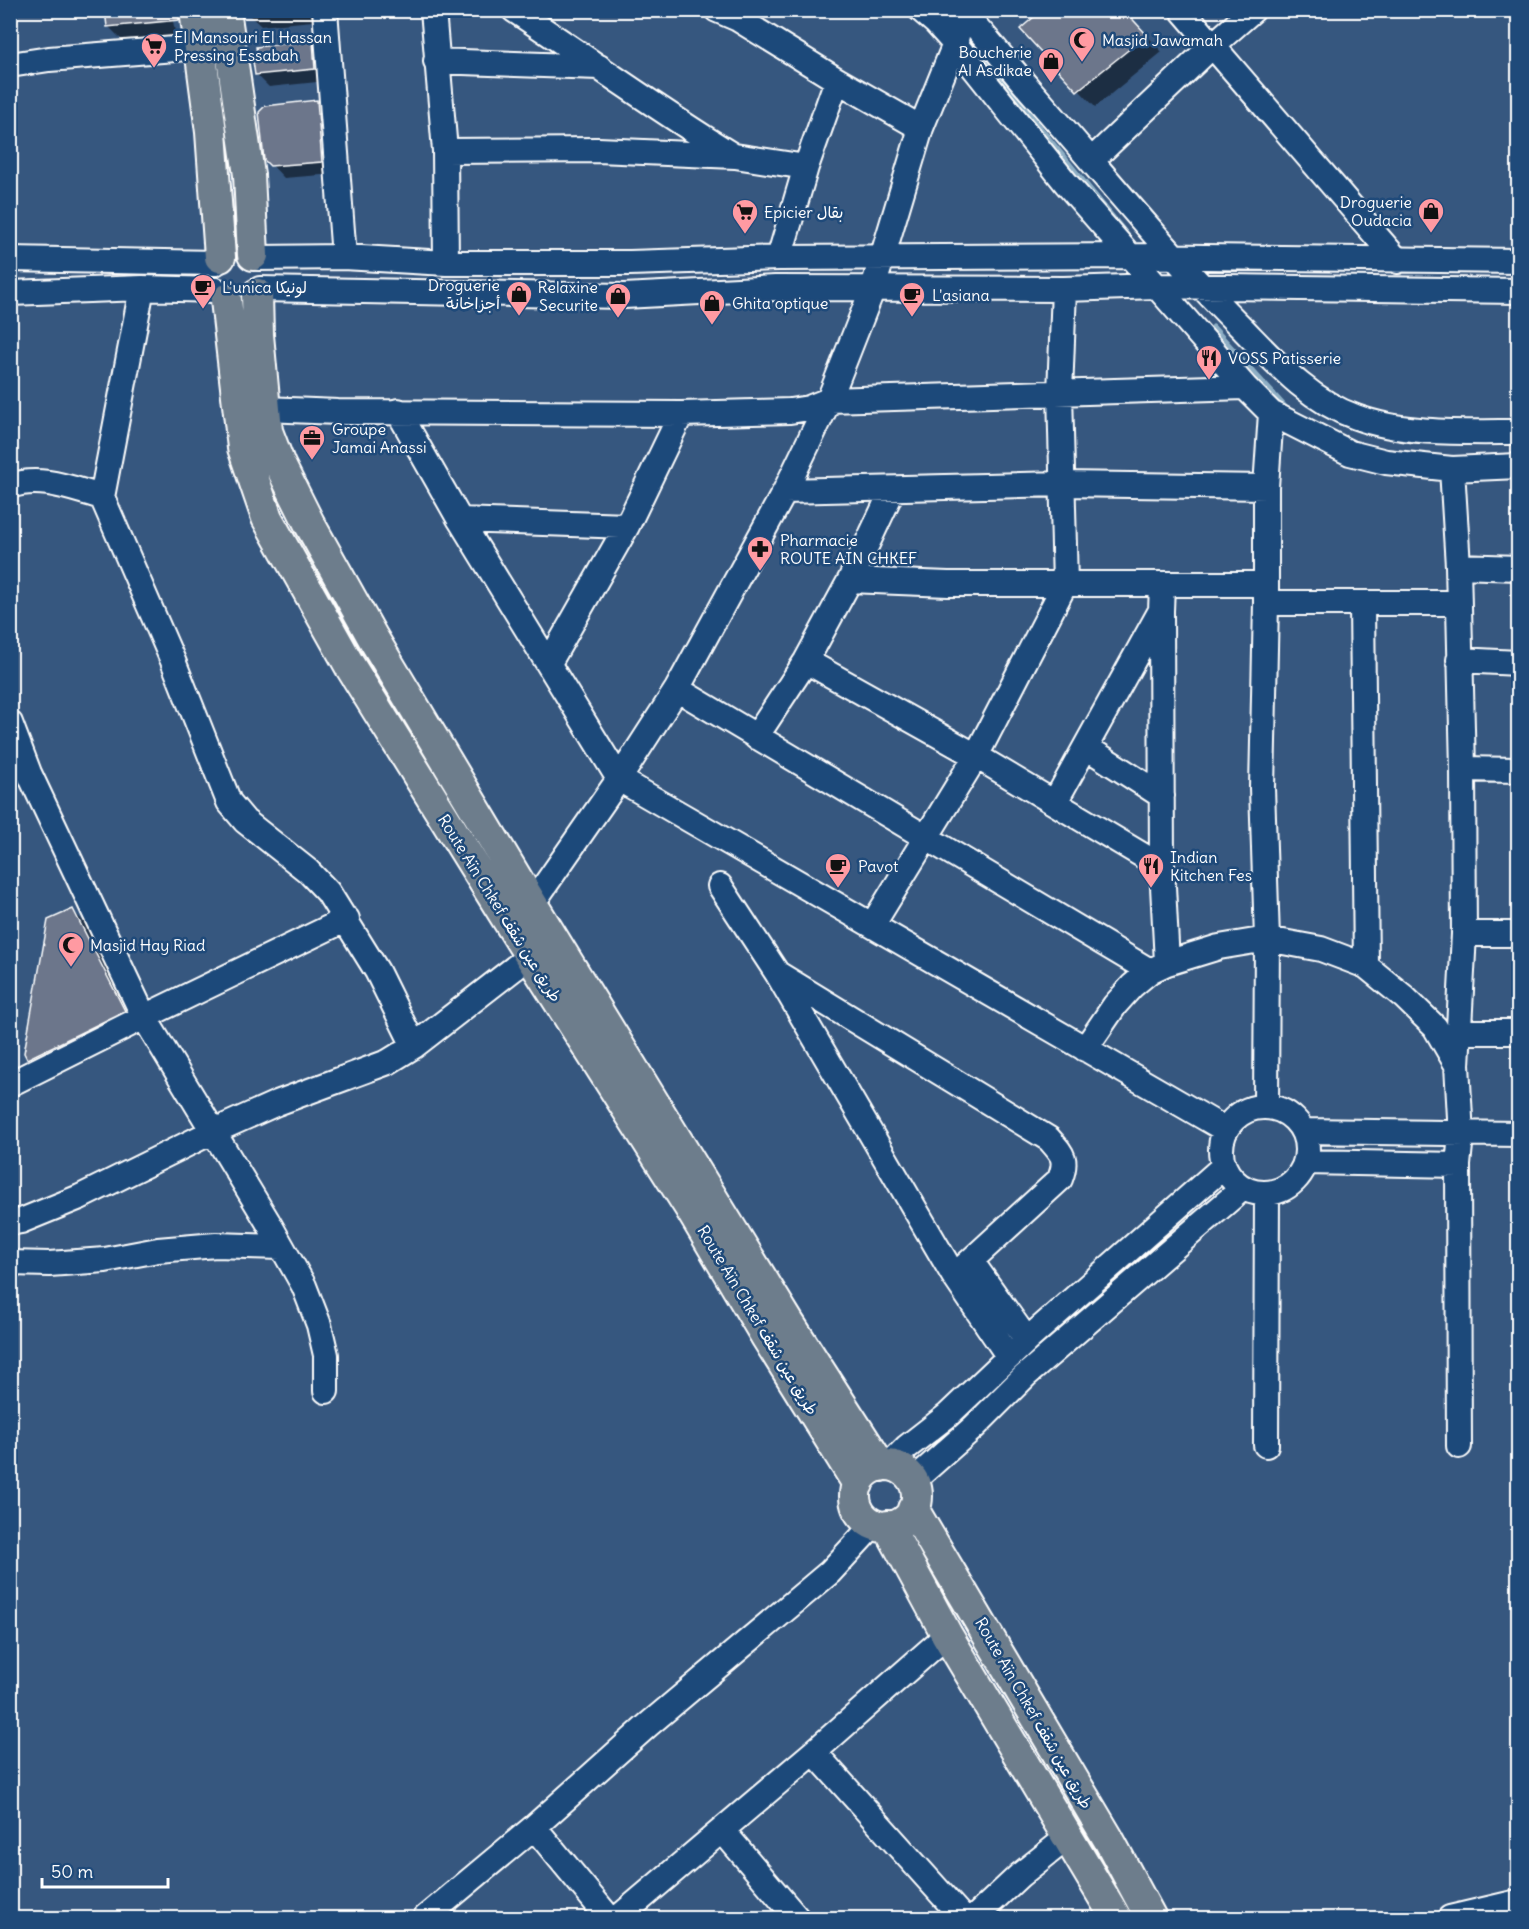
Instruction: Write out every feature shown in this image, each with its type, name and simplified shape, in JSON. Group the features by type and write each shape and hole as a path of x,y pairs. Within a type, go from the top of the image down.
{"main road":[{"name":"Route Aïn Chkef طريق عين شقف","path":"195,10 211,132 219,277 243,448 267,518 350,666 690,1208 767,1338 858,1484"},
{"path":"225,10 249,175 255,256 263,270 263,283 259,291 243,302 219,277 226,252 240,250 255,256"},
{"name":"Route Aïn Chkef طريق عين شقف","path":"259,291 258,335 267,430 284,473 309,523 373,638 532,904 789,1323 899,1481 1109,1840 1151,1918"},
{"path":"867,1472 899,1481 903,1521 881,1526 864,1517 858,1509 855,1497 858,1484 867,1472"},
{"name":"Route Aïn Chkef طريق عين شقف","path":"881,1526 1116,1918"}],"street":[{"path":"325,10 344,257"},
{"path":"433,10 445,151 446,263"},
{"path":"514,10 685,126 735,156"},
{"path":"717,10 738,19 921,128"},
{"path":"921,10 955,44 1066,183 1245,387 1271,413 1350,453 1386,462 1452,469 1518,466"},
{"path":"1182,10 1398,261"},
{"path":"1092,160 1252,10"},
{"path":"532,904 619,779 677,689 785,491 829,399 873,288 921,128 955,44 962,11"},
{"path":"962,11 1200,287 1289,375 1325,402 1357,418 1398,427 1445,431 1518,432"},
{"path":"10,65 49,59 200,47"},
{"path":"436,61 600,67"},
{"path":"779,258 806,167 837,80"},
{"path":"445,151 598,150 735,156 806,167"},
{"path":"255,256 344,257 446,263 630,263 779,258 1132,256 1518,261"},
{"path":"10,259 219,277"},
{"path":"10,292 142,288 219,277"},
{"path":"259,291 624,296 775,288 1158,286 1518,291"},
{"path":"142,288 102,497 173,661 229,802 245,821 308,871 328,892 377,971 414,1046"},
{"path":"873,924 976,756 1065,584 1060,393 1064,288"},
{"path":"265,408 338,412 681,414 790,411 810,408 829,399 1245,387"},
{"path":"398,411 460,520 619,779 1226,1130"},
{"path":"1266,1107 1267,939 1262,788 1266,487 1271,413"},
{"path":"549,663 627,526 681,414"},
{"path":"1452,469 1458,566 1464,934 1457,1065 1461,1134 1458,1165 1459,1446"},
{"path":"10,486 24,481 45,482 102,497"},
{"path":"785,491 1064,484 1266,487"},
{"path":"756,737 806,661 850,580 893,489"},
{"path":"460,520 627,526"},
{"path":"1458,566 1518,568"},
{"path":"850,580 948,584 1162,585 1362,604 1458,603"},
{"path":"1159,967 1162,867 1162,585"},
{"path":"1362,604 1366,966"},
{"path":"1055,802 1161,611"},
{"path":"1459,660 1518,663"},
{"path":"806,661 976,756 1162,867"},
{"path":"677,689 924,838 1159,967"},
{"path":"10,723 20,773 144,1017 304,1286 319,1325 326,1355 326,1391"},
{"path":"1086,747 1162,796"},
{"path":"1462,769 1518,770"},
{"path":"720,886 962,1268 1009,1356"},
{"path":"10,1084 346,919"},
{"path":"1464,934 1518,934"},
{"path":"1085,1049 1115,1005 1132,986 1159,967 1219,946 1267,939 1322,948 1366,966 1404,997 1435,1027 1457,1065"},
{"path":"10,1223 21,1221 80,1197 212,1132 277,1103 388,1062 414,1046 530,956"},
{"path":"777,974 1049,1138 1063,1155 1065,1167 1060,1179 962,1268"},
{"path":"1459,1032 1518,1032"},
{"path":"1266,1107 1279,1109 1291,1116 1303,1131 1308,1149 1302,1173 1294,1182 1284,1189 1267,1194 1244,1188 1232,1179 1224,1166 1221,1150 1226,1130 1241,1114 1266,1107"},
{"path":"1303,1131 1518,1134"},
{"path":"1306,1162 1458,1165"},
{"path":"899,1481 907,1447 948,1415 1009,1356 1224,1166"},
{"path":"899,1481 975,1427 1025,1376 1244,1188"},
{"path":"1266,1445 1267,1194"},
{"path":"10,1263 49,1264 105,1260 158,1250 216,1245 281,1247"},
{"path":"962,1268 1027,1340"},
{"path":"425,1918 534,1827 648,1725 822,1579 881,1526"},
{"path":"618,1918 814,1752 947,1635"},
{"path":"814,1752 963,1918"},
{"path":"534,1827 609,1918"},
{"path":"722,1830 797,1918"},
{"path":"974,1918 1020,1875 1068,1837"},
{"path":"1450,1918 1518,1902"}],"building":[{"path":"105,10 178,10 179,20 107,27"},
{"name":"Masjid Jawamah","path":"1042,10 1124,10 1147,35 1077,91 1020,29"},
{"path":"313,41 315,69 255,75 252,54 257,54 256,47"},
{"path":"317,100 322,162 270,166 264,160 259,112 265,106"},
{"name":"Masjid Hay Riad","path":"73,909 125,1011 27,1059 24,1053 48,920"}],"waterway":[{"path":"978,51 1129,237"},
{"path":"1213,327 1288,410"}],"place":[{"name":"Masjid Jawamah","path":"1082,63"},
{"name":"El Mansouri El Hassan Pressing Essabah","path":"154,69"},
{"name":"Boucherie Al Asdikae","path":"1051,84"},
{"name":"Droguerie Oudacia","path":"1431,234"},
{"name":"Epicier بقال","path":"745,235"},
{"name":"L'unica لونيكا","path":"203,310"},
{"name":"Droguerie أجزاخانة","path":"519,317"},
{"name":"L'asiana","path":"912,318"},
{"name":"Relaxine Securite","path":"618,319"},
{"name":"Ghita optique","path":"712,326"},
{"name":"VOSS Patisserie","path":"1209,381"},
{"name":"Groupe Jamai Anassi","path":"312,461"},
{"name":"Pharmacie ROUTE AIN CHKEF","path":"760,572"},
{"name":"Pavot","path":"838,889"},
{"name":"Indian Kitchen Fes","path":"1151,889"},
{"name":"Masjid Hay Riad","path":"71,968"}]}
